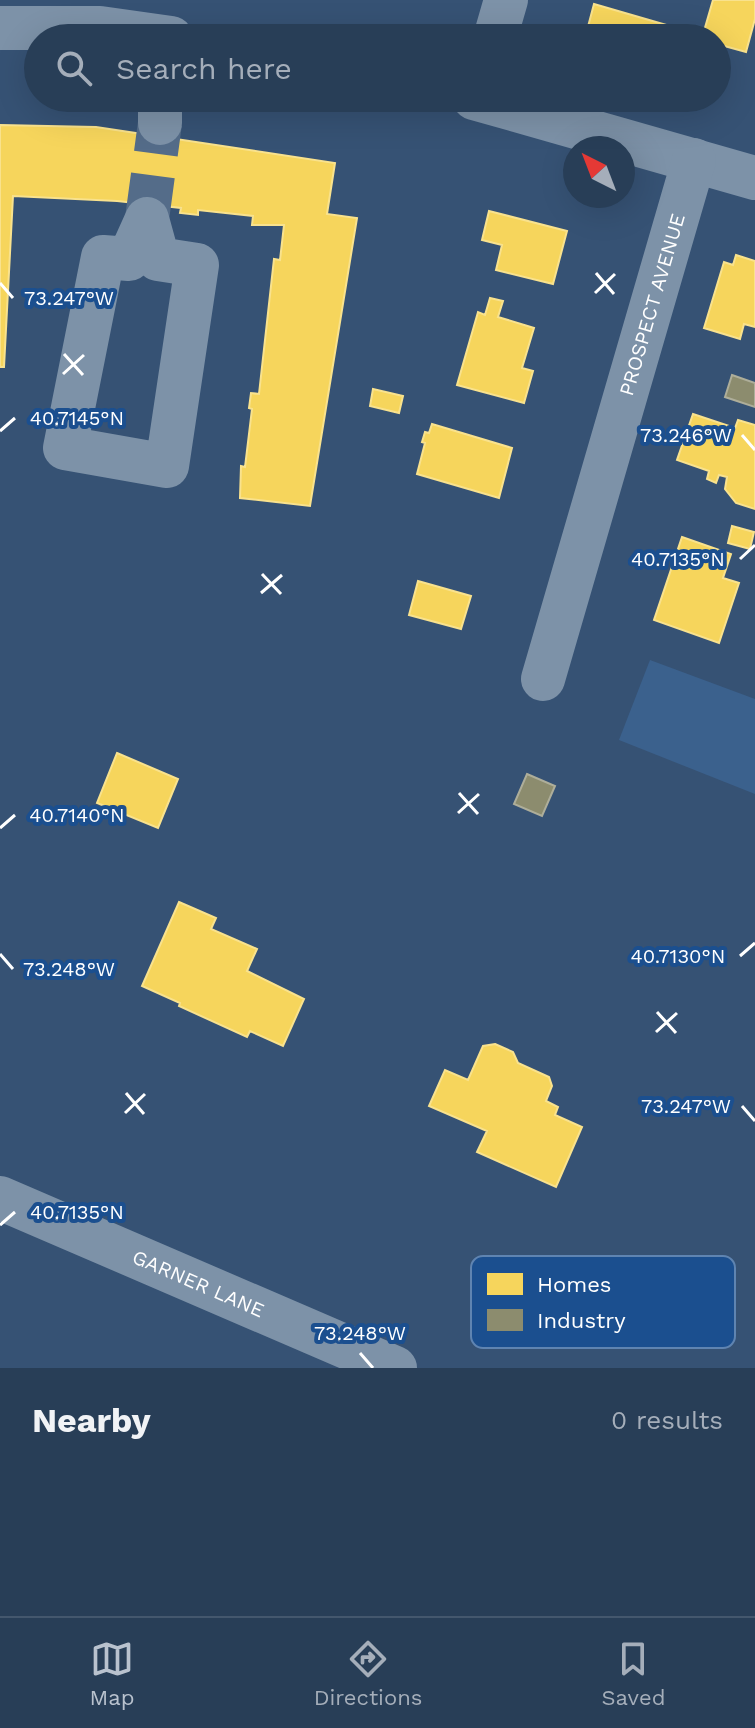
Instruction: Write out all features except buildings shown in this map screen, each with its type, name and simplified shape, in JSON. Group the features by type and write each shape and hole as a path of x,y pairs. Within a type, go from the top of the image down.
{"street":[{"path":"499,24 506,0"},
{"path":"0,28 24,28"},
{"path":"526,112 755,178"},
{"name":"PROSPECT AVENUE","path":"543,679 694,160"},
{"path":"147,219 158,259 197,265 167,466 65,448 103,257 129,259 147,219"},
{"name":"GARNER LANE","path":"0,1198 395,1368"}],"water":[{"path":"650,660 755,699 755,794 619,740"}],"tunnel":[{"path":"147,219 160,123"}]}
